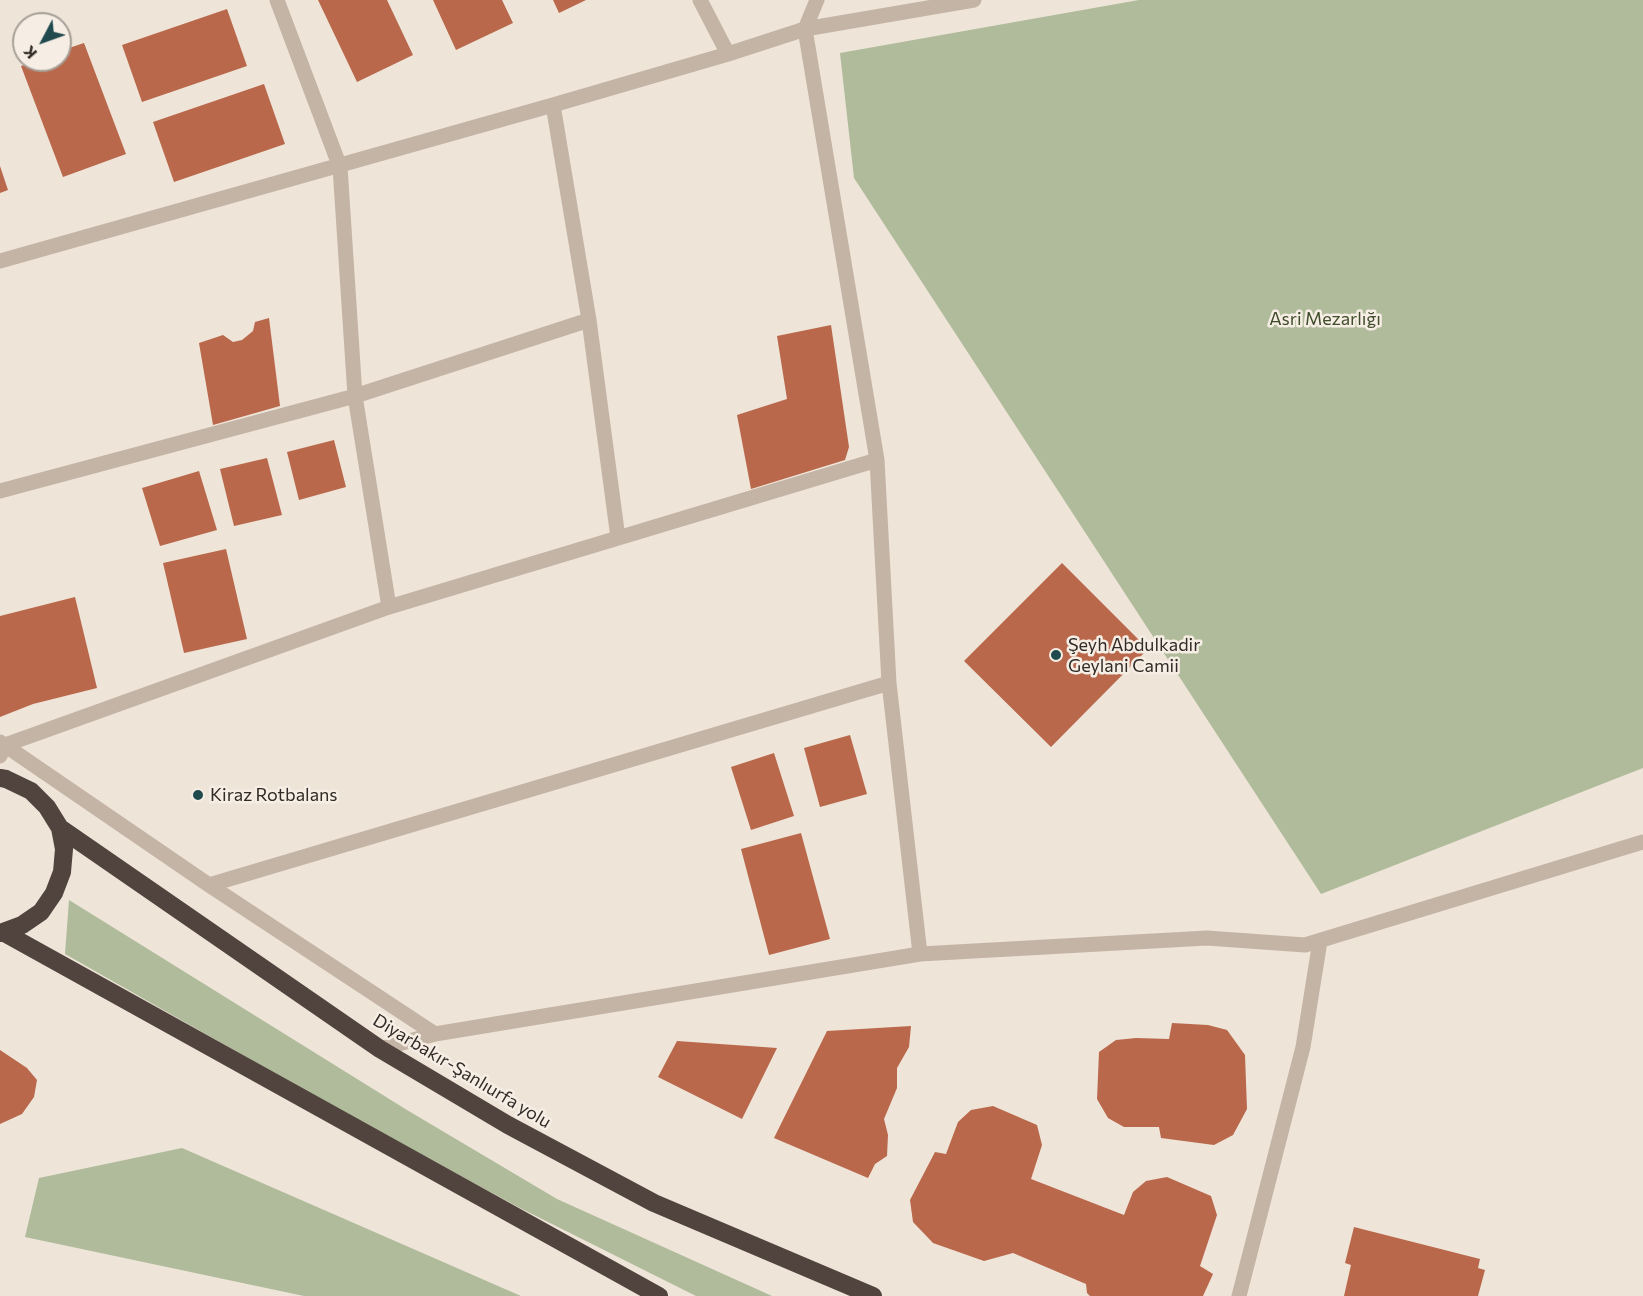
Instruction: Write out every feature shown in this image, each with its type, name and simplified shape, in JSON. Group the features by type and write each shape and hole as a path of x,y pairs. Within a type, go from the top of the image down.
{"highway":[{"path":"0,778 31,791 48,807 60,828 64,849 62,872 54,893 40,912 22,925 2,932"},
{"name":"Diyarbakır-Şanlıurfa yolu","path":"60,828 381,1049 508,1125 654,1203 873,1296"},
{"path":"2,932 659,1296"}],"street":[{"path":"277,0 340,167 355,396 389,607"},
{"path":"700,0 728,54"},
{"path":"817,0 805,29 877,460 889,682 920,954"},
{"path":"0,261 340,167 728,54 805,29 974,0"},
{"path":"553,105 589,320 618,538"},
{"path":"0,491 355,396 589,320"},
{"path":"2,748 389,607 877,460"},
{"path":"209,885 889,682"},
{"path":"2,748 435,1035"},
{"path":"381,1049 435,1035 920,954 1207,938 1305,945 1643,842"},
{"path":"1239,1296 1303,1047 1320,941"}],"green space":[{"name":"Asri Mezarlığı","path":"1139,0 1643,0 1643,768 1321,894 854,178 840,53"},
{"path":"69,900 407,1110 557,1199 772,1296 696,1296 518,1207 334,1107 65,954"},
{"path":"182,1148 521,1296 304,1296 25,1237 39,1178"}],"building":[{"path":"318,0 387,0 413,55 357,82"},
{"path":"433,0 502,0 513,23 456,50"},
{"path":"553,0 586,0 559,13"},
{"path":"227,9 247,66 142,102 122,45"},
{"path":"84,43 126,154 63,177 23,72 72,72 72,47"},
{"path":"264,84 285,144 174,182 153,122"},
{"path":"0,166 8,190 0,193"},
{"path":"269,318 280,406 213,425 199,343 223,335 233,342 242,340 253,331 255,322"},
{"path":"831,325 849,447 845,460 751,489 737,415 787,399 777,336"},
{"path":"334,440 346,487 299,500 287,452"},
{"path":"267,458 282,515 234,526 220,469"},
{"path":"199,471 217,530 160,546 142,488"},
{"path":"226,549 247,639 184,653 163,563"},
{"name":"Şeyh Abdulkadir Geylani Camii","path":"1062,563 1148,649 1051,747 964,661"},
{"path":"75,597 97,688 33,704 0,717 0,616"},
{"path":"850,735 867,794 820,807 804,748"},
{"path":"774,753 794,816 751,830 731,767"},
{"path":"801,833 830,939 769,955 741,849"},
{"path":"1172,1023 1208,1025 1227,1030 1245,1055 1247,1109 1233,1135 1214,1145 1161,1138 1159,1127 1124,1127 1108,1118 1097,1099 1099,1052 1116,1040 1169,1039"},
{"path":"911,1026 909,1047 897,1068 897,1088 884,1119 888,1135 887,1156 875,1164 868,1178 774,1138 827,1031"},
{"path":"677,1041 777,1048 742,1119 658,1077"},
{"path":"0,1050 27,1068 37,1080 34,1097 22,1114 0,1124"},
{"path":"993,1106 1037,1125 1042,1145 1031,1179 1124,1215 1133,1192 1146,1181 1167,1177 1211,1196 1217,1215 1200,1266 1213,1274 1203,1296 1090,1296 1087,1293 1086,1284 1013,1253 984,1261 933,1243 913,1222 910,1200 935,1152 946,1154 958,1122 971,1110"},
{"path":"1354,1227 1480,1259 1478,1268 1485,1270 1478,1296 1344,1296 1351,1265 1345,1263"}],"place":[{"name":"Şeyh Abdulkadir Geylani Camii","path":"1056,655"},
{"name":"Kiraz Rotbalans","path":"198,795"}]}
